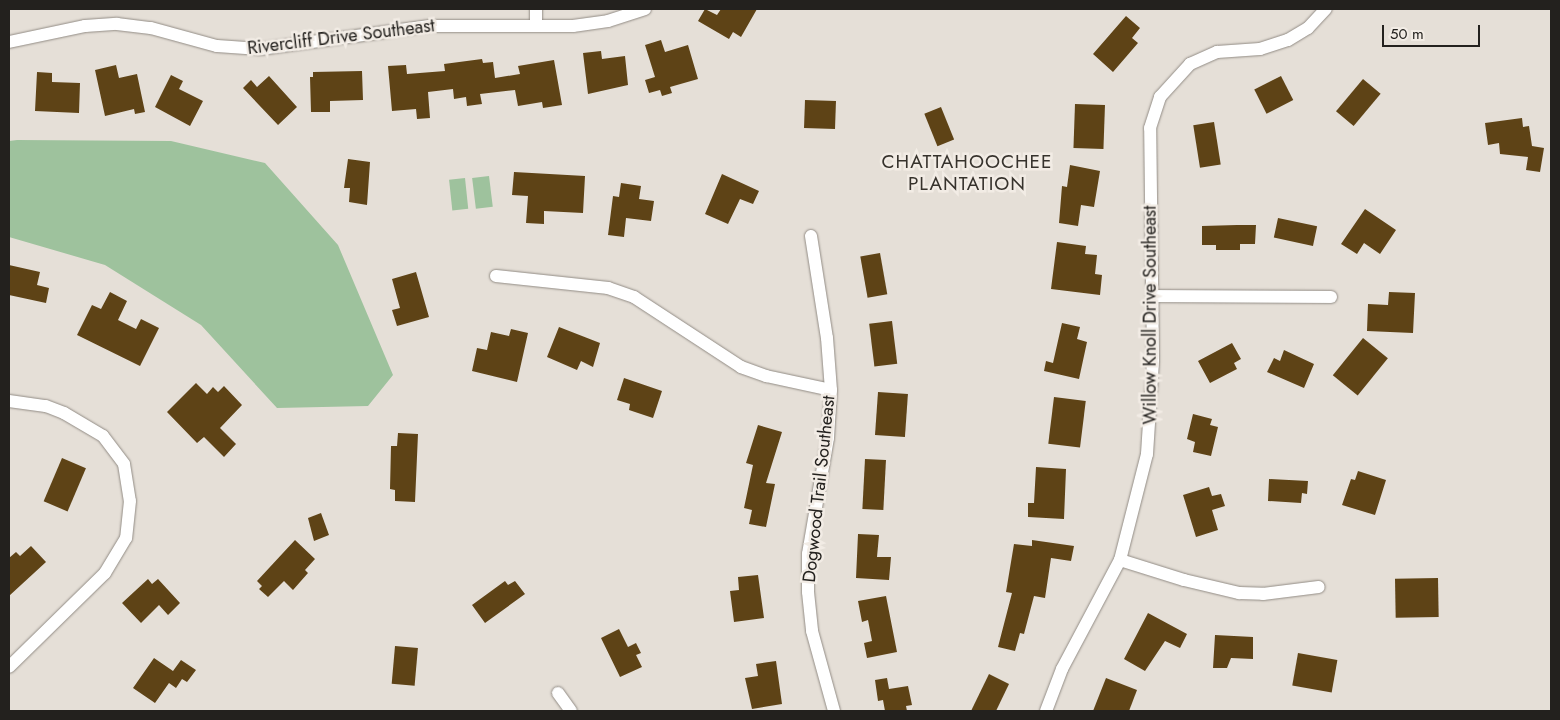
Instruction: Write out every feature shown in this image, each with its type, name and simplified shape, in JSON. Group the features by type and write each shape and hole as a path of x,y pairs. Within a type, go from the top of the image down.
{"street":[{"path":"536,9 536,25"},
{"name":"Rivercliff Drive Southeast","path":"9,42 103,24 135,25 217,46 246,49 432,26 590,24 645,9"},
{"name":"Willow Knoll Drive Southeast","path":"1046,711 1062,669 1120,560 1147,454 1152,388 1150,128 1160,97 1190,64 1217,52 1260,49 1288,40 1308,28 1326,9"},
{"name":"Dogwood Trail Southeast","path":"812,236 827,338 831,390 828,438 808,554 808,592 812,632 834,711"},
{"path":"496,276 608,288 634,297 741,367 766,376 831,390"},
{"path":"1152,296 1331,297"},
{"path":"9,401 26,401 64,413 108,441 124,464 129,514 126,538 105,573 9,667"},
{"path":"1120,560 1184,580 1239,592 1263,594 1319,587"},
{"path":"558,693 571,711"}],"green space":[{"path":"9,141 171,141 265,163 338,245 393,375 368,406 277,408 201,325 105,265 9,237"},
{"path":"489,176 493,207 476,209 472,178"},
{"path":"465,178 468,209 452,211 449,180"}],"building":[{"path":"705,9 717,15 721,9 757,9 741,37 733,32 729,39 698,21"},
{"path":"1126,16 1140,28 1132,38 1138,43 1113,72 1093,54"},
{"path":"661,40 665,52 688,45 698,79 670,87 672,93 662,96 660,90 649,93 645,80 655,77 645,45"},
{"path":"601,51 602,59 625,56 628,85 588,94 583,53"},
{"path":"482,59 483,63 493,62 495,78 520,74 518,66 554,60 562,105 543,108 542,102 518,106 515,90 480,94 482,104 467,106 466,97 454,99 453,89 428,92 430,118 417,119 416,109 392,111 388,66 406,65 407,74 445,71 444,64"},
{"path":"116,65 119,78 137,74 145,112 135,114 134,109 105,116 95,70"},
{"path":"362,71 363,100 330,101 330,112 311,112 310,77 313,77 313,72"},
{"path":"37,72 52,73 52,82 80,83 79,113 35,111"},
{"path":"171,75 183,81 179,89 203,101 190,126 155,107"},
{"path":"269,76 297,107 278,125 243,88 251,80 257,87"},
{"path":"1281,76 1293,100 1267,114 1254,90"},
{"path":"1363,79 1381,94 1354,126 1336,111"},
{"path":"805,100 836,101 835,129 804,128"},
{"path":"1075,104 1105,105 1103,149 1073,148"},
{"path":"941,107 954,139 937,146 924,114"},
{"path":"1522,118 1523,127 1529,126 1532,146 1544,148 1540,172 1526,170 1528,157 1500,154 1499,143 1488,145 1485,123"},
{"path":"1214,122 1221,164 1200,168 1193,125"},
{"path":"348,159 370,162 367,205 349,202 350,188 344,188"},
{"path":"1070,165 1100,171 1094,207 1081,205 1078,226 1059,223 1062,186 1067,187"},
{"path":"514,172 585,176 583,213 544,211 544,224 526,223 528,196 512,195"},
{"path":"722,174 759,191 753,204 740,199 728,224 705,214"},
{"path":"621,183 641,186 639,199 654,201 651,221 626,218 624,237 608,235 613,196 619,197"},
{"path":"1365,209 1396,230 1380,254 1364,243 1357,254 1341,244"},
{"path":"1278,218 1317,226 1313,246 1274,238"},
{"path":"1256,225 1255,244 1240,244 1240,250 1216,250 1216,245 1202,245 1202,226"},
{"path":"1057,242 1086,246 1085,254 1097,255 1095,274 1102,275 1100,295 1051,289"},
{"path":"880,253 887,294 868,298 860,256"},
{"path":"9,265 40,272 37,285 49,288 46,303 9,295"},
{"path":"416,272 429,317 397,326 392,310 400,308 392,279"},
{"path":"110,292 127,301 118,320 136,329 141,319 159,328 140,366 77,335 92,305 101,309"},
{"path":"1389,292 1415,293 1413,333 1367,331 1368,304 1388,305"},
{"path":"892,321 897,364 874,366 869,324"},
{"path":"1062,323 1080,327 1077,339 1087,342 1079,379 1044,371 1046,361 1053,363"},
{"path":"559,327 600,343 593,367 581,361 577,370 547,357"},
{"path":"511,329 528,333 517,382 472,371 477,348 487,350 491,332 509,336"},
{"path":"1363,338 1388,358 1358,395 1333,375"},
{"path":"1232,343 1241,359 1234,363 1237,369 1210,383 1198,361"},
{"path":"1284,350 1314,364 1304,388 1267,372 1274,358 1280,361"},
{"path":"624,378 662,391 653,418 629,410 630,404 617,400"},
{"path":"196,383 207,394 213,387 218,392 224,386 242,405 220,428 236,444 224,457 204,437 197,443 167,412"},
{"path":"878,392 908,394 905,437 875,435"},
{"path":"1054,397 1086,401 1080,448 1048,444"},
{"path":"1193,414 1212,419 1210,425 1218,427 1211,456 1193,452 1195,442 1187,439"},
{"path":"758,425 782,432 766,483 775,484 766,527 749,524 752,510 744,508 753,465 746,463"},
{"path":"398,433 418,434 415,502 395,501 395,490 390,489 391,446 397,446"},
{"path":"62,458 86,468 68,511 44,501"},
{"path":"865,459 886,460 883,510 862,509"},
{"path":"1036,467 1066,469 1064,519 1028,517 1028,503 1034,503"},
{"path":"1358,471 1386,480 1375,515 1342,505 1351,479 1355,480"},
{"path":"1269,479 1308,481 1307,494 1302,493 1301,503 1268,501"},
{"path":"1209,487 1212,496 1221,494 1225,506 1212,510 1218,530 1196,537 1183,495"},
{"path":"321,513 329,535 314,541 308,518"},
{"path":"858,534 879,535 877,557 891,557 889,580 856,578"},
{"path":"295,540 315,559 305,570 308,573 293,590 284,581 268,597 259,589 262,586 257,581"},
{"path":"1032,540 1074,546 1071,561 1051,558 1045,598 1034,596 1024,634 1020,633 1015,651 998,647 1012,593 1006,592 1014,544 1032,546"},
{"path":"31,546 46,562 9,596 9,558 16,552 20,556"},
{"path":"758,575 764,618 734,622 730,591 739,590 738,577"},
{"path":"1438,578 1439,617 1396,618 1395,579"},
{"path":"148,579 152,584 158,579 180,603 168,615 159,605 141,623 122,603"},
{"path":"505,581 508,585 515,581 525,594 485,623 472,605"},
{"path":"886,596 897,652 867,658 864,643 872,641 868,620 862,622 858,601"},
{"path":"1148,613 1187,634 1180,648 1165,641 1145,671 1124,659"},
{"path":"619,629 628,647 636,643 641,653 636,655 642,667 620,677 601,638"},
{"path":"1215,635 1253,637 1253,659 1231,658 1227,668 1213,668"},
{"path":"395,646 418,648 415,686 392,684"},
{"path":"1298,653 1337,660 1332,692 1292,685"},
{"path":"154,658 173,671 181,660 196,670 187,682 182,679 176,688 169,683 155,703 133,688"},
{"path":"776,661 782,704 752,709 745,678 758,676 756,664"},
{"path":"989,674 1009,684 996,711 971,711"},
{"path":"887,678 889,689 908,686 912,705 906,706 907,711 885,711 883,700 878,701 875,680"},
{"path":"1106,678 1137,690 1129,711 1093,711"}],"district":[{"name":"CHATTAHOOCHEE PLANTATION","path":"967,173"}]}
